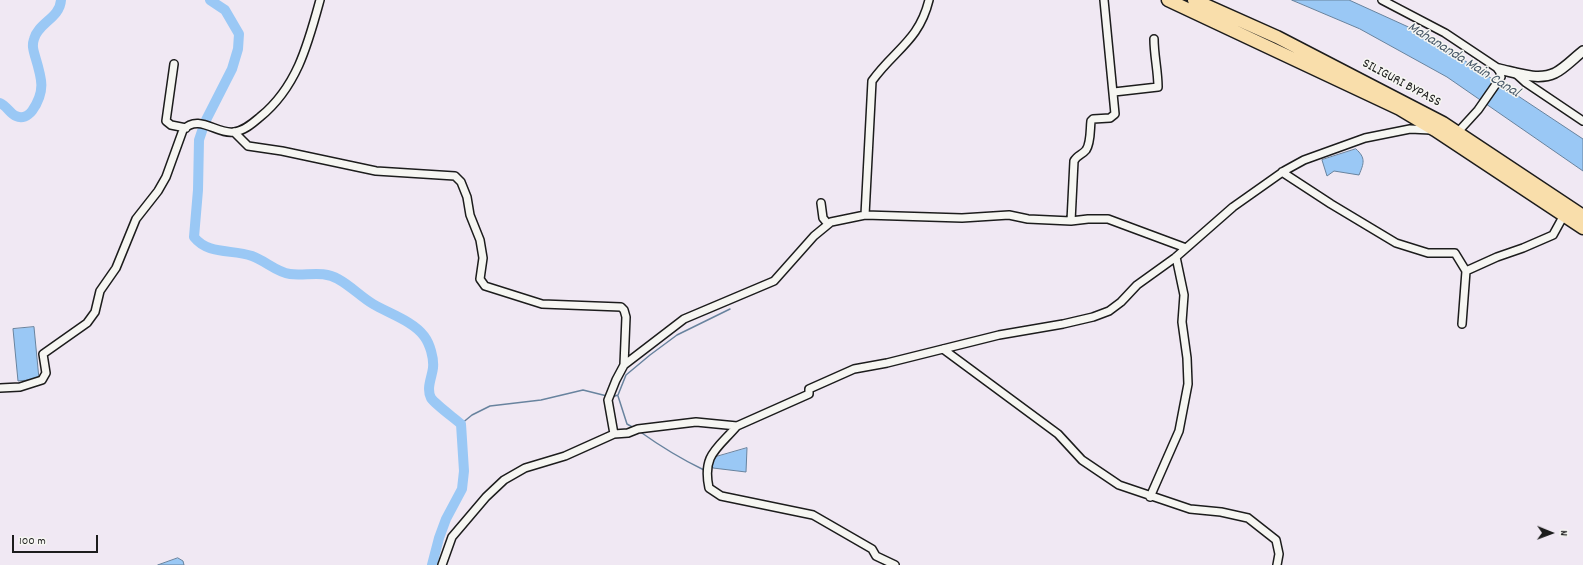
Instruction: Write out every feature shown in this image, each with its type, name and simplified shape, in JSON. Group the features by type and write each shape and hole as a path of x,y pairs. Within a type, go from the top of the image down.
{"highway":[{"path":"1168,0 1439,127 1583,228"},
{"name":"SILIGURI BYPASS","path":"1194,0 1277,37 1439,127 1457,132 1583,216"}],"street":[{"path":"234,132 250,125 269,110 285,91 299,67 308,46 320,0"},
{"path":"865,215 872,81 884,65 913,37 920,26 929,0"},
{"path":"1071,221 1074,161 1076,156 1086,150 1089,143 1091,121 1093,119 1110,118 1115,114 1104,0"},
{"path":"1382,0 1445,33 1500,73 1514,72 1534,77 1547,76 1556,73 1583,51"},
{"path":"1114,92 1158,87 1158,74 1154,56 1154,39"},
{"path":"174,64 166,121 171,125 186,128"},
{"path":"1514,72 1524,82 1583,121"},
{"path":"1457,132 1478,110 1500,73"},
{"path":"0,388 20,387 42,380 46,372 43,354 87,323 95,312 100,292 116,268 136,218 158,191 166,177 186,128 188,125 195,123 234,132 248,146 282,150 376,171 455,176 461,182 467,197 470,215 480,240 483,258 480,279 485,286 542,304 621,307 624,310 626,317 624,365 608,400 614,434"},
{"path":"895,565 876,556 872,549 813,515 721,496 709,488 706,475 709,457 737,426 809,394 809,389 854,369 999,335 1093,317 1108,311 1121,302 1137,285 1176,257 1233,207 1282,172 1304,160 1365,138 1410,129 1439,127"},
{"path":"1282,172 1331,204 1396,243 1428,253 1455,253 1466,271 1462,324"},
{"path":"821,204 823,218 828,224"},
{"path":"624,365 684,319 774,281 814,236 831,222 865,215 962,218 1009,215 1028,220 1071,221 1108,219 1186,248"},
{"path":"1466,271 1553,235 1564,215"},
{"path":"1150,497 1179,431 1188,384 1187,358 1182,322 1184,295 1176,257"},
{"path":"943,349 1058,434 1082,460 1119,485 1150,497 1190,509 1221,512 1248,518 1276,540 1279,554 1277,565"},
{"path":"442,565 452,537 486,497 504,480 525,468 565,456 614,434 628,433 638,429 696,422 737,426"}],"water":[{"name":"Mahananda Main Canal","path":"1292,0 1349,0 1426,35 1583,139 1583,171 1447,77 1360,29"},
{"path":"1356,149 1363,158 1359,175 1334,171 1327,176 1322,160"},
{"path":"34,327 39,379 18,381 13,329"},
{"path":"747,448 746,472 713,468 711,462 712,458"},
{"path":"178,558 183,561 184,565 158,565"}],"waterway":[{"path":"0,103 18,117 25,116 32,111 41,91 41,78 33,49 33,41 36,33 57,11 61,0"},
{"path":"210,0 225,10 239,34 238,49 232,69 205,122 199,140 198,190 194,237 206,247 252,256 285,273 321,274 333,276 373,304 414,326 424,336 430,347 433,360 433,368 429,386 431,398 461,424 464,471 462,489 446,519 432,565"},
{"path":"612,397 618,395 626,375 650,355 677,335 730,309"},
{"path":"461,424 472,415 490,406 541,400 583,390 607,396"},
{"path":"618,396 627,424 634,428"},
{"path":"639,431 671,452 704,470"}]}
